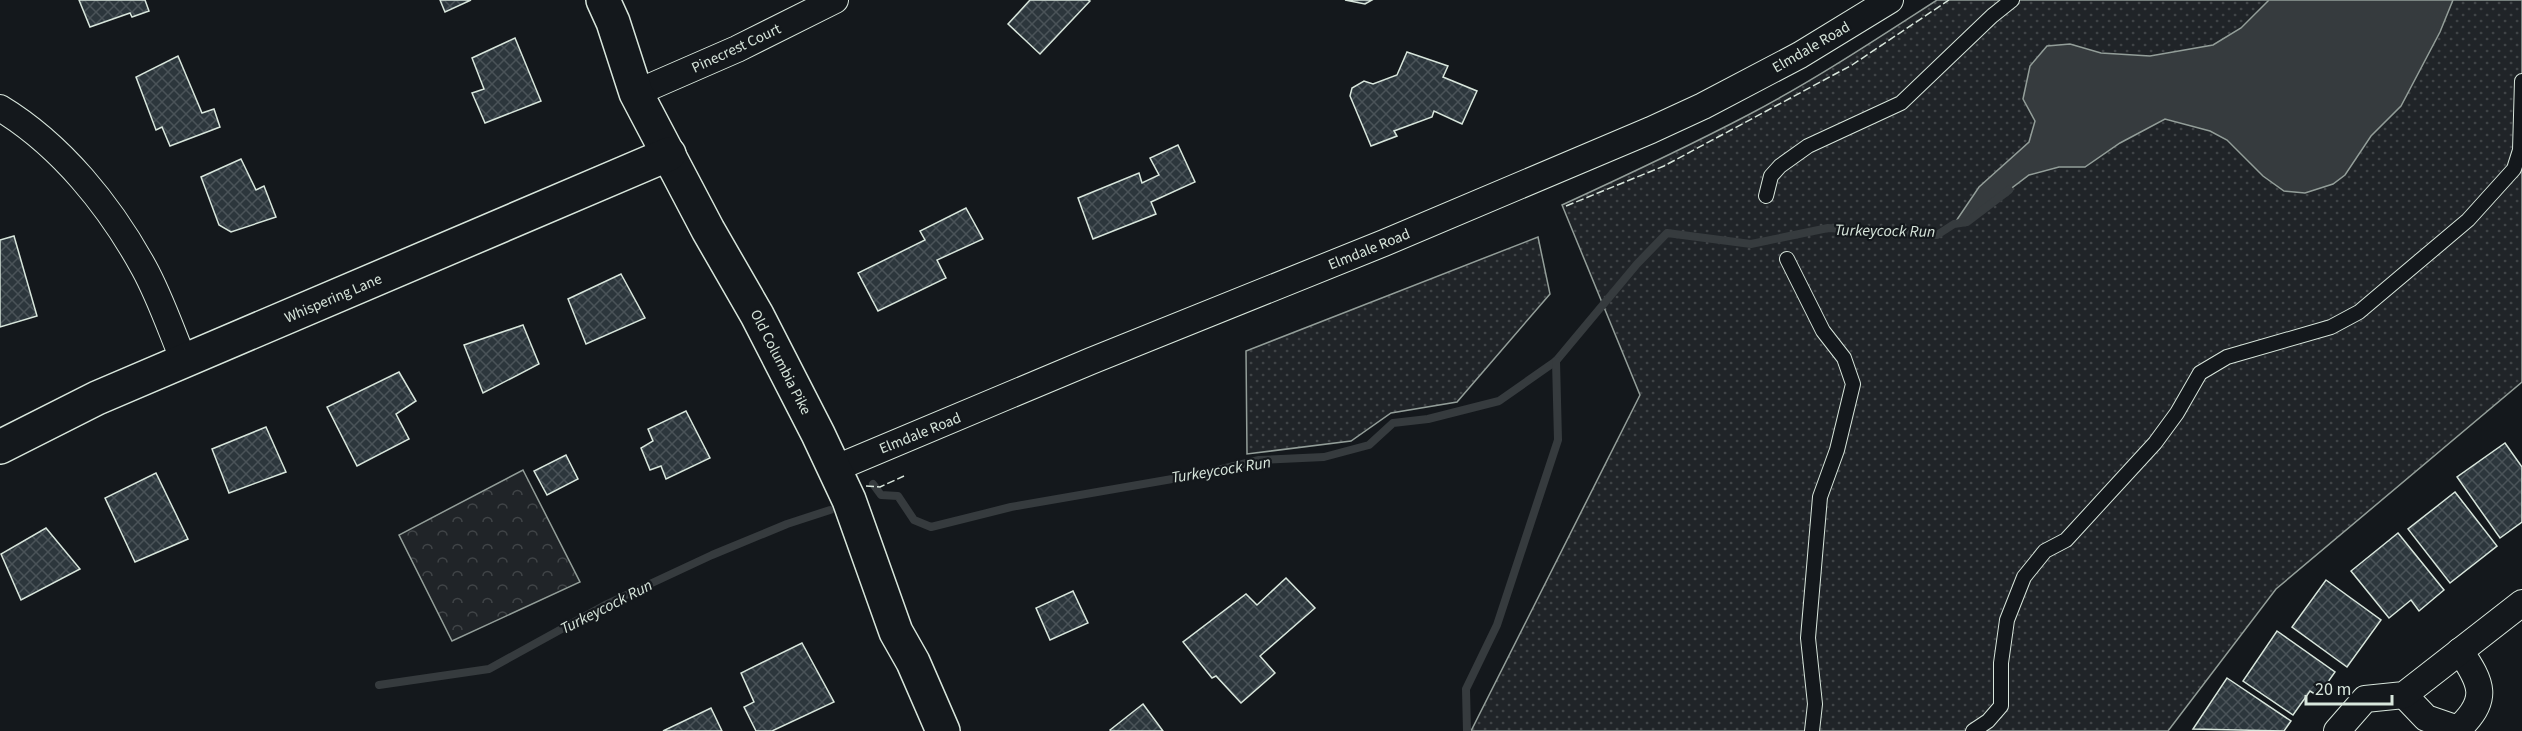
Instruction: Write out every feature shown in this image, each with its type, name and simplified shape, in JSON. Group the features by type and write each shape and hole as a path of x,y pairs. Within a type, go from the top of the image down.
{"street":[{"name":"Old Columbia Pike","path":"603,0 614,22 636,93 708,230 757,315 849,500 896,632 943,731"},
{"name":"Pinecrest Court","path":"636,93 737,49 836,0"},
{"name":"Elmdale Road","path":"834,470 1091,361 1374,247 1651,130 1703,106 1800,55 1890,0"},
{"path":"0,108 53,148 83,179 114,220 145,269 184,361"},
{"name":"Whispering Lane","path":"0,447 97,399 469,242 669,154"},
{"path":"2337,731 2365,699 2403,695 2522,603"},
{"path":"2403,695 2426,718 2458,729 2474,715 2481,692 2476,674 2460,651"}],"lane":[{"path":"1767,196 1772,176 1780,166 1808,147 1901,103 1992,16 2012,0"},
{"path":"1973,731 1989,721 2001,706 2001,663 2007,620 2024,577 2044,551 2066,540 2155,443 2177,413 2200,373 2227,357 2331,327 2359,312 2468,220 2514,168 2520,150 2522,81"},
{"path":"1787,259 1823,331 1844,358 1853,384 1837,450 1820,497 1808,638 1815,704 1812,731"}],"green space":[{"path":"1937,0 2522,0 2522,382 2276,589 2168,731 1471,731 1640,395 1562,205 1679,150 1772,102 1844,60"},
{"path":"1538,237 1550,294 1457,402 1391,413 1351,441 1247,454 1246,351"},
{"path":"523,470 580,582 452,641 399,535"}],"shaded area":[{"path":"2269,0 2453,0 2440,32 2401,106 2371,136 2345,175 2333,184 2305,193 2284,191 2263,176 2227,140 2210,131 2165,119 2120,143 2085,167 2059,167 2029,175 1967,222 1954,224 1979,187 2029,142 2035,121 2023,99 2030,66 2047,46 2070,44 2101,53 2150,56 2213,45 2241,28"}],"building":[{"path":"79,0 145,0 149,11 132,17 130,13 90,27"},
{"path":"440,0 471,0 445,12"},
{"path":"1030,0 1090,1 1040,54 1008,24"},
{"path":"1345,0 1372,0 1365,4"},
{"path":"515,38 541,101 485,123 472,93 484,89 472,58"},
{"path":"1407,52 1448,66 1443,77 1477,91 1462,124 1434,111 1432,117 1394,131 1397,136 1371,146 1350,96 1352,88 1364,81 1373,84 1397,75"},
{"path":"178,56 202,113 214,109 220,127 170,146 162,127 156,130 136,77"},
{"path":"1178,145 1195,182 1151,202 1156,214 1093,239 1078,198 1139,173 1142,183 1159,175 1150,158"},
{"path":"241,159 256,190 264,186 276,217 231,232 219,225 201,177"},
{"path":"966,208 983,239 937,260 946,278 878,311 858,273 925,240 920,231"},
{"path":"14,236 37,316 0,327 0,240"},
{"path":"621,274 645,318 586,344 568,299"},
{"path":"523,325 539,364 483,393 464,345"},
{"path":"399,372 416,401 396,414 409,439 357,466 327,407"},
{"path":"686,411 710,458 666,479 661,466 650,470 641,448 653,441 648,429"},
{"path":"266,427 286,472 229,493 212,449"},
{"path":"2505,443 2522,467 2522,522 2500,538 2457,477"},
{"path":"566,455 578,479 547,495 534,471"},
{"path":"156,473 188,539 135,562 105,498"},
{"path":"2455,492 2497,546 2450,583 2408,529"},
{"path":"46,528 80,569 21,600 1,554"},
{"path":"2398,533 2444,590 2419,611 2411,600 2389,618 2351,571"},
{"path":"1286,578 1315,608 1260,656 1275,673 1241,703 1216,676 1212,678 1183,642 1246,594 1257,605"},
{"path":"2326,580 2381,620 2347,667 2292,627"},
{"path":"1073,591 1088,623 1050,640 1036,608"},
{"path":"2277,631 2335,672 2318,696 2310,691 2293,715 2243,681"},
{"path":"802,643 834,702 772,731 756,731 744,707 754,702 741,673"},
{"path":"2227,678 2291,721 2284,731 2193,729"},
{"path":"1143,704 1163,731 1110,730"},
{"path":"711,708 722,731 663,731"}],"waterway":[{"name":"Turkeycock Run","path":"873,484 881,495 898,496 914,520 931,527 1011,507 1201,474 1259,460 1324,457 1369,445 1393,423 1428,419 1499,401 1556,361 1637,264 1667,233 1751,244 1828,228 1937,235 1954,224 1967,222 2009,190"},
{"name":"Turkeycock Run","path":"1467,731 1466,689 1497,625 1558,440 1556,361"},
{"name":"Turkeycock Run","path":"379,685 489,669 607,604 712,555 787,524 830,510"}],"fence":[{"path":"1566,206 1664,166 1852,65 1949,0"},
{"path":"866,486 880,487 904,476"}]}
